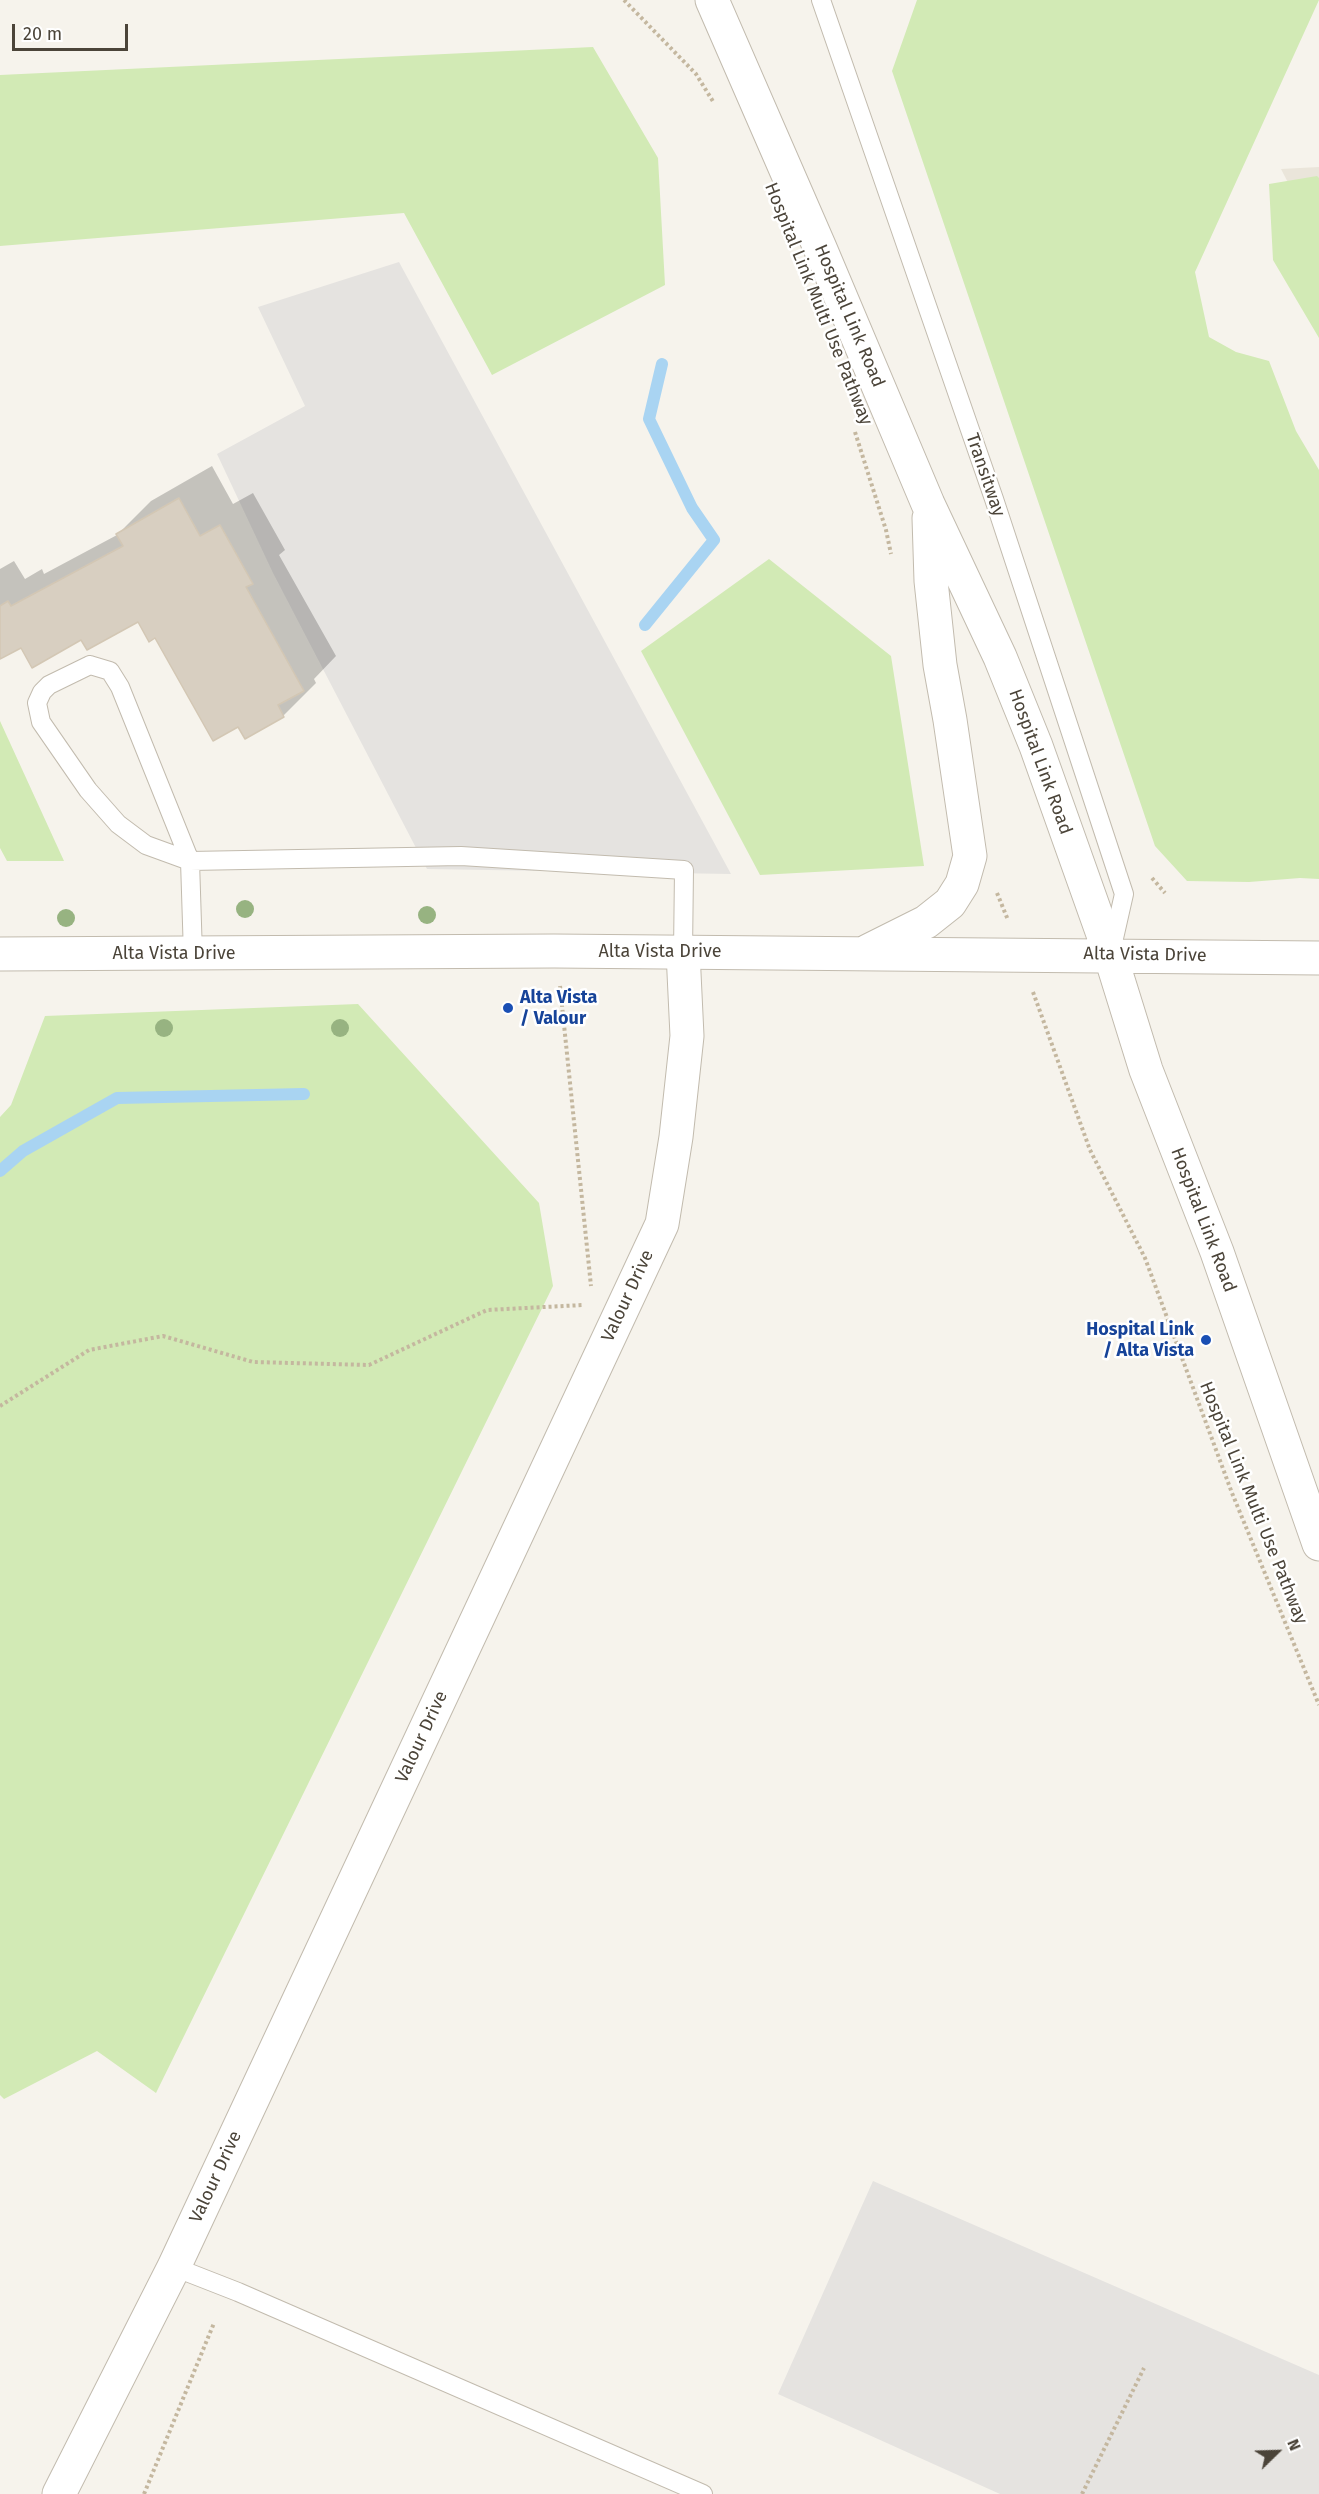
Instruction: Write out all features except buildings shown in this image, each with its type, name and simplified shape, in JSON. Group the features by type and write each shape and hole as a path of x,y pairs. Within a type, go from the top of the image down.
{"street":[{"name":"Hospital Link Road","path":"712,0 928,504 1000,657 1036,746 1110,954 1146,1070 1216,1252 1319,1544"},
{"path":"862,954 926,921 950,903 963,884 970,856 940,665 931,581 928,504"},
{"name":"Alta Vista Drive","path":"0,954 193,955 554,951 1110,954 1319,958"},
{"name":"Valour Drive","path":"58,2494 174,2267 662,1224 676,1137 687,1036 683,952"}],"lane":[{"name":"Transitway","path":"821,0 994,499 1124,894 1110,954"},
{"path":"193,955 190,861 113,675 106,669 90,665 49,685 38,699 39,717 95,799 132,836 146,845 190,861 461,856 684,870 683,952"},
{"path":"174,2267 238,2292 703,2494"}],"path":[{"path":"624,0 696,74 719,113"},
{"name":"Hospital Link Multi Use Pathway","path":"853,425 886,530 893,562"},
{"path":"554,951 561,990 592,1293"},
{"name":"Hospital Link Multi Use Pathway","path":"1040,1010 1090,1150 1145,1258 1232,1493 1319,1705"},
{"path":"0,1406 89,1350 163,1336 253,1362 369,1365 487,1310 593,1305"},
{"path":"144,2494 214,2323"},
{"path":"1082,2494 1144,2368"}],"shaded area":[{"path":"1319,167 1319,243 1281,169"},
{"path":"399,262 731,874 427,869 273,573 217,454 305,406 258,307"},
{"path":"873,2181 1319,2375 1319,2494 1000,2494 778,2394"}],"green space":[{"path":"917,0 1319,0 1195,272 1209,337 1236,352 1269,361 1296,431 1319,470 1319,879 1300,878 1249,882 1187,881 1155,846 892,71"},
{"path":"593,47 658,158 665,285 492,375 404,213 0,246 0,75"},
{"path":"1317,176 1319,178 1319,338 1273,260 1269,184"},
{"path":"769,559 891,656 924,866 760,875 641,651"},
{"path":"0,721 64,861 7,861 0,848"},
{"path":"358,1004 539,1203 553,1286 156,2093 97,2051 4,2099 0,2095 0,1117 11,1105 45,1016"}],"waterway":[{"path":"645,625 714,540 692,508 649,419 662,364"},
{"path":"0,1171 23,1151 117,1098 304,1094"}],"place":[{"name":"Alta Vista / Valour","path":"508,1008"},
{"name":"Hospital Link / Alta Vista","path":"1206,1340"}]}
